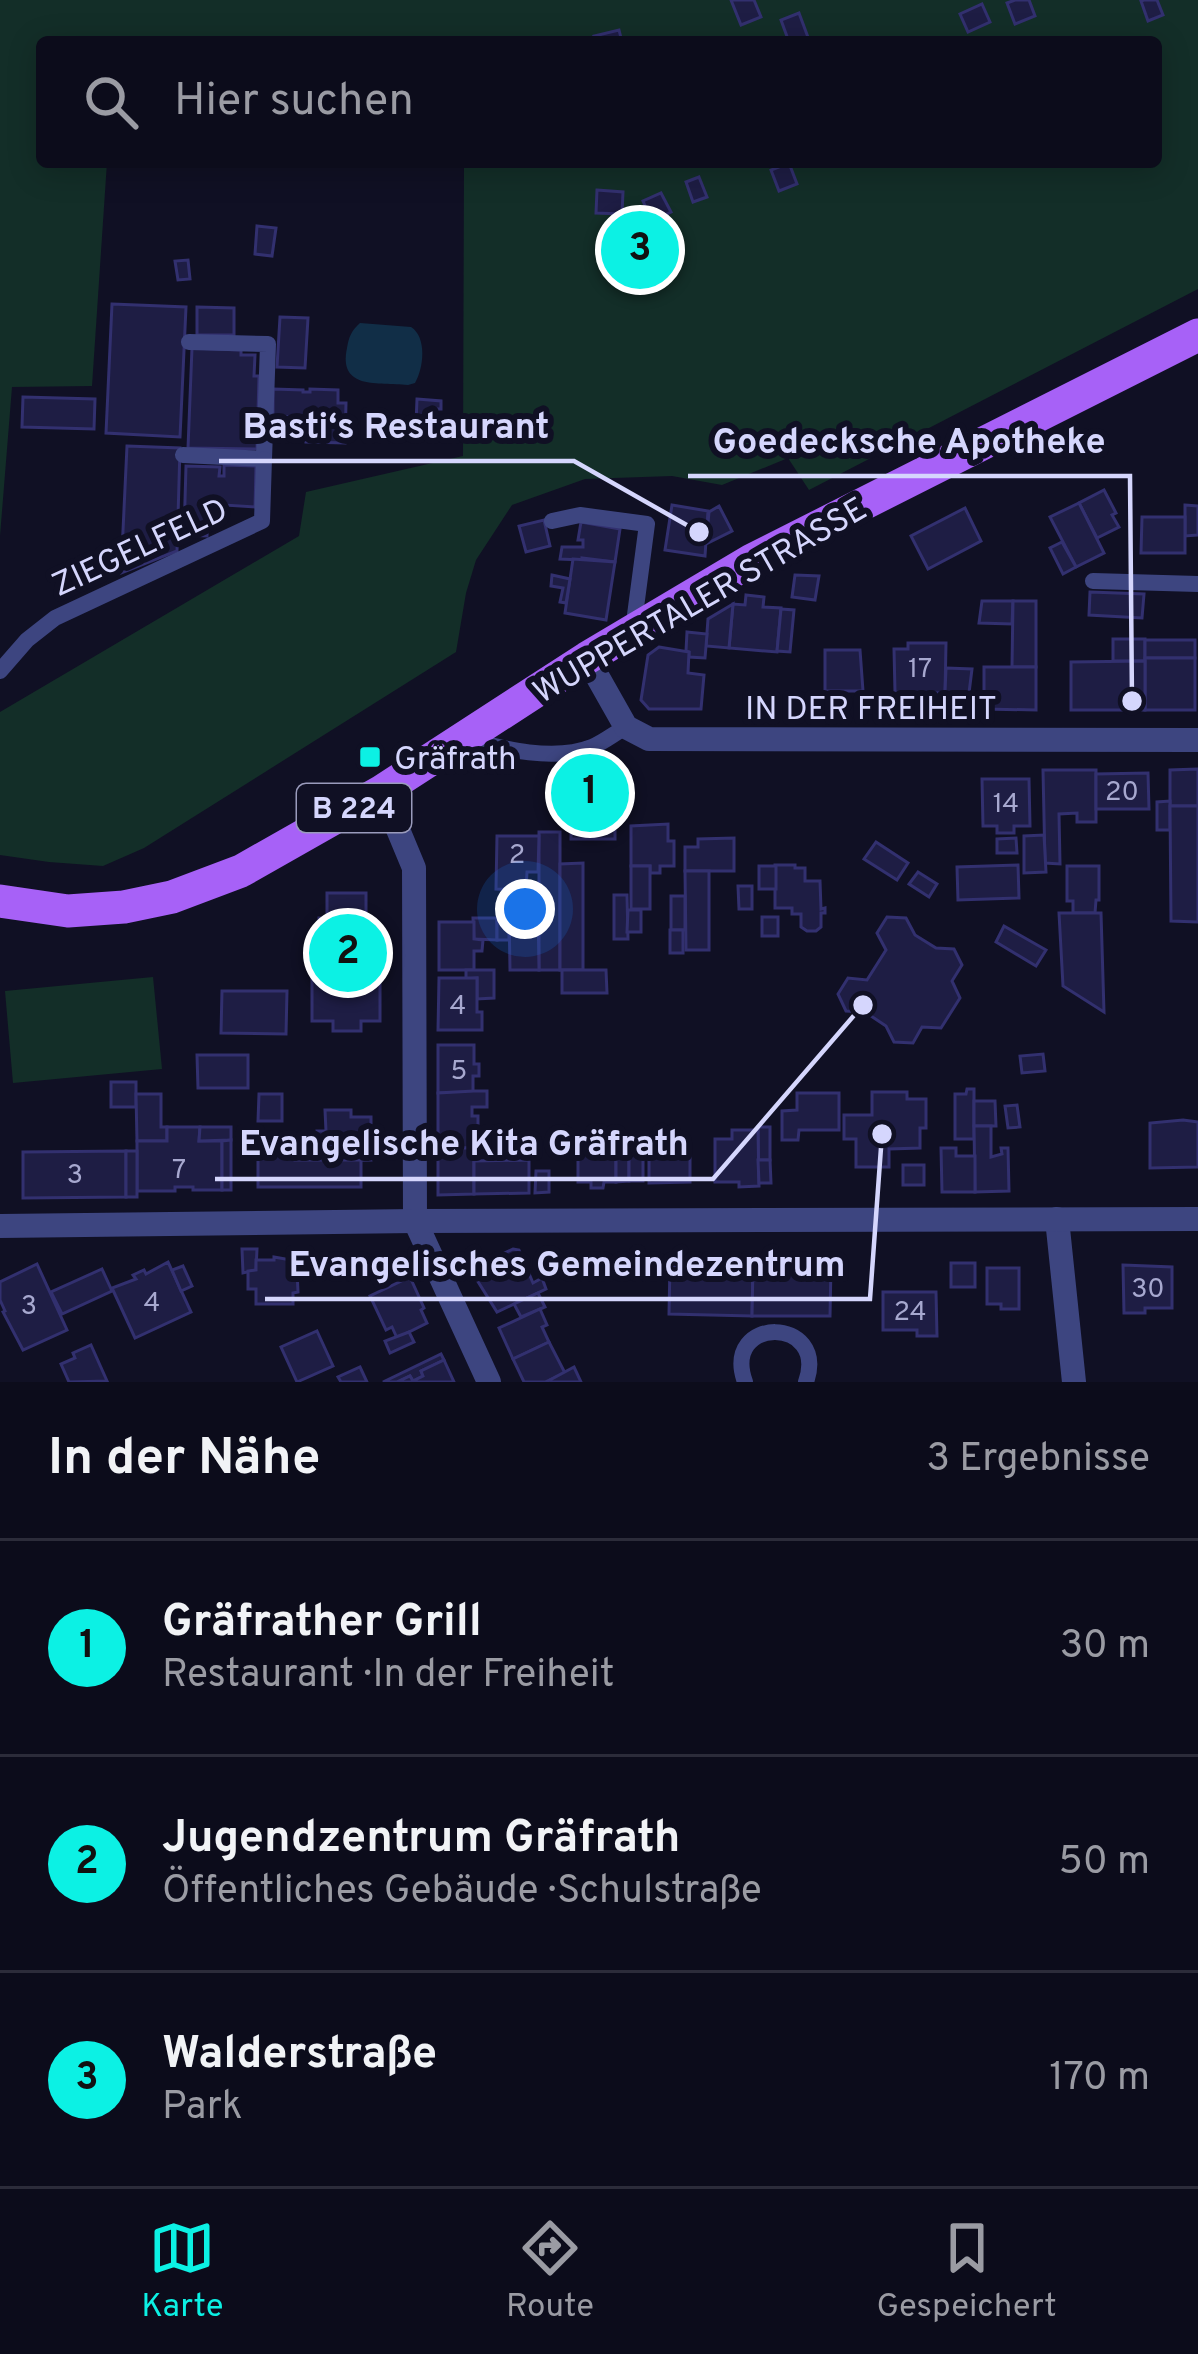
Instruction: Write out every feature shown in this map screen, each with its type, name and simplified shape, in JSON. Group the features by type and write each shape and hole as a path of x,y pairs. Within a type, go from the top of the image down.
{"main road":[{"name":"WUPPERTALER STRASSE","path":"0,901 68,911 124,908 172,897 259,862 382,791 587,658 752,560 1198,335"}],"street":[{"path":"587,658 626,727"},
{"name":"IN DER FREIHEIT","path":"626,727 658,740 1198,740"},
{"path":"382,791 414,868 415,1221 489,1382"},
{"path":"1057,1219 1074,1382"},
{"path":"0,1226 1198,1219"}],"lane":[{"name":"ZIEGELFELD","path":"0,671 55,618 262,521 268,344 190,342"},
{"name":"ZIEGELFELD","path":"183,455 264,459"},
{"path":"552,521 580,515 647,524 633,631"},
{"path":"1093,581 1198,584"},
{"path":"462,738 498,747 571,753 595,746 626,727"},
{"path":"745,1382 740,1366 747,1345 755,1337 778,1331 789,1334 806,1350 810,1362 806,1382"}],"green space":[{"path":"0,0 1198,0 1198,289 809,490 788,458 722,485 672,476 585,479 512,505 476,560 456,652 144,848 103,866 0,855 0,712 299,536 306,492 463,456 464,168 1162,168 1162,36 36,36 36,168 107,168 92,386 12,387 0,536"},
{"path":"153,977 162,1069 13,1083 5,991"}],"water":[{"path":"360,323 411,327 416,332 422,353 415,383 373,383 354,377 346,362 348,344"}],"building":[{"path":"731,0 754,0 761,17 741,25"},
{"path":"1029,0 1035,16 1015,24 1007,3"},
{"path":"1157,0 1163,15 1148,21 1141,1"},
{"path":"982,4 990,22 968,32 960,14"},
{"path":"799,13 808,36 787,36 781,20"},
{"path":"791,168 797,184 779,191 771,170"},
{"path":"699,177 707,197 693,202 686,182"},
{"path":"597,190 623,192 622,214 596,213"},
{"path":"661,193 671,212 652,221 643,201"},
{"path":"257,226 276,228 272,256 255,254"},
{"path":"188,260 190,279 178,280 175,261"},
{"path":"112,304 186,307 180,437 106,433"},
{"path":"197,307 234,308 234,335 197,335"},
{"path":"280,317 308,318 305,368 277,367"},
{"path":"192,348 255,355 257,449 188,448"},
{"path":"273,389 338,390 338,403 346,403 345,443 306,442 306,435 300,435 301,417 273,416"},
{"path":"23,397 95,399 94,429 22,427"},
{"path":"417,399 441,401 441,409 434,409 433,425 416,424"},
{"path":"127,446 180,448 177,551 121,573"},
{"path":"224,465 256,466 255,507 209,504 207,536 184,535 186,466 220,467 219,476 224,476"},
{"path":"1104,490 1119,527 1097,538 1079,503"},
{"path":"1079,503 1104,553 1076,567 1050,517"},
{"path":"672,505 708,511 705,556 665,550"},
{"path":"1185,505 1198,506 1198,535 1185,536"},
{"path":"719,506 732,531 706,544 709,512"},
{"path":"965,508 981,541 928,569 911,536"},
{"path":"1142,517 1185,517 1185,553 1141,553"},
{"path":"544,520 550,546 526,552 519,526"},
{"path":"581,522 620,529 615,562 560,559 562,547 583,547 583,540 578,540"},
{"path":"1062,542 1076,567 1063,574 1050,548"},
{"path":"573,559 615,562 606,620 565,613"},
{"path":"552,575 570,579 566,603 560,602 563,588 551,586"},
{"path":"795,575 819,576 815,600 792,597"},
{"path":"1090,592 1144,594 1142,618 1089,615"},
{"path":"746,595 764,597 763,607 781,608 777,652 729,648 733,604 745,605"},
{"path":"982,601 1013,601 1012,624 979,623"},
{"path":"1013,601 1036,601 1036,667 1012,667"},
{"path":"733,604 729,648 706,646 708,619"},
{"path":"781,609 794,610 790,652 777,651"},
{"path":"687,632 707,634 705,658 689,657"},
{"path":"1113,639 1145,639 1145,661 1113,661"},
{"path":"1145,640 1195,640 1195,658 1145,658"},
{"path":"908,643 946,643 945,693 895,692 894,649 908,649"},
{"path":"659,647 689,652 688,673 704,675 701,709 649,709 641,700 648,655"},
{"path":"825,650 860,650 863,691 825,691"},
{"path":"1145,658 1195,658 1195,710 1145,710"},
{"path":"1145,661 1145,710 1071,710 1071,662"},
{"path":"984,667 1036,667 1036,710 984,709"},
{"path":"946,668 972,669 969,693 945,693"},
{"path":"1198,769 1198,806 1170,806 1170,770"},
{"path":"1043,770 1096,770 1096,822 1077,822 1077,813 1059,814 1060,864 1045,863"},
{"path":"1148,773 1149,809 1096,809 1096,774"},
{"path":"565,774 615,774 615,839 571,839 577,813 564,813"},
{"path":"982,779 1029,779 1030,826 997,833 997,826 983,826"},
{"path":"1170,801 1170,830 1157,830 1157,802"},
{"path":"1170,806 1198,806 1198,922 1171,921"},
{"path":"668,824 674,866 660,866 660,873 650,873 650,866 631,866 631,826"},
{"path":"539,832 560,832 560,970 539,970"},
{"path":"1044,835 1046,872 1024,873 1024,836"},
{"path":"497,836 539,836 538,872 527,872 526,890 496,889"},
{"path":"734,838 734,871 685,871 685,847 698,847 698,839"},
{"path":"1016,838 1017,853 997,853 997,839"},
{"path":"876,842 908,863 897,880 864,859"},
{"path":"583,863 583,970 560,970 560,864"},
{"path":"775,865 805,868 805,881 820,881 825,913 816,931 801,927 801,914 792,914 792,908 775,908"},
{"path":"1018,865 1019,898 958,900 957,867"},
{"path":"631,866 650,866 650,909 631,909"},
{"path":"759,866 776,866 776,889 759,889"},
{"path":"1067,866 1099,866 1095,913 1073,913 1073,901 1067,901"},
{"path":"685,871 709,871 709,950 686,950"},
{"path":"918,872 937,884 929,897 909,884"},
{"path":"738,886 752,886 752,909 739,909"},
{"path":"327,893 366,893 366,926 377,926 380,1021 361,1021 361,1031 333,1031 333,1021 312,1021 312,979 319,979 319,918 327,918"},
{"path":"614,895 627,895 628,939 614,939"},
{"path":"671,896 685,896 685,930 671,930"},
{"path":"509,910 538,910 539,970 510,970"},
{"path":"628,910 641,910 641,932 627,932"},
{"path":"1059,913 1101,913 1104,1012 1063,986"},
{"path":"762,917 778,917 778,936 762,936"},
{"path":"887,917 906,918 915,935 936,948 954,949 962,965 952,981 960,998 941,1028 922,1027 913,1043 894,1042 886,1026 865,1012 846,1011 838,994 848,978 867,980 886,950 877,933"},
{"path":"473,918 497,918 497,940 474,939"},
{"path":"497,918 509,918 509,940 497,940"},
{"path":"439,922 474,922 474,939 483,940 482,951 474,951 474,970 439,970"},
{"path":"1004,926 1046,950 1036,966 996,942"},
{"path":"670,930 683,930 683,953 670,953"},
{"path":"466,970 494,970 494,998 477,999 477,978 466,979"},
{"path":"562,970 606,970 607,993 562,993"},
{"path":"439,978 477,978 482,1030 438,1030"},
{"path":"222,991 287,991 286,1034 221,1033"},
{"path":"438,1045 474,1045 479,1076 473,1076 473,1093 438,1093"},
{"path":"1043,1054 1045,1071 1022,1073 1020,1056"},
{"path":"197,1055 248,1055 248,1088 198,1088"},
{"path":"111,1082 136,1082 136,1107 111,1107"},
{"path":"967,1089 974,1089 974,1139 955,1139 955,1094 966,1094"},
{"path":"487,1091 487,1107 472,1107 472,1116 478,1116 474,1148 438,1148 438,1093"},
{"path":"872,1092 907,1092 907,1099 926,1099 920,1148 889,1149 889,1167 856,1167 856,1139 844,1139 844,1115 872,1115"},
{"path":"797,1093 839,1093 839,1130 799,1130 798,1140 782,1140 782,1111 797,1110"},
{"path":"136,1094 161,1094 161,1127 167,1127 167,1141 137,1141"},
{"path":"259,1094 282,1094 282,1121 258,1121"},
{"path":"974,1101 995,1101 996,1126 974,1126"},
{"path":"1017,1105 1020,1127 1008,1128 1005,1106"},
{"path":"325,1110 351,1110 351,1117 371,1117 371,1160 325,1161 325,1153 318,1154 317,1131 326,1131"},
{"path":"1198,1122 1198,1167 1150,1168 1150,1123"},
{"path":"974,1126 991,1126 991,1157 1008,1148 1009,1191 975,1192"},
{"path":"167,1127 200,1127 199,1141 222,1141 222,1190 137,1191 137,1141 167,1141"},
{"path":"200,1127 231,1127 231,1140 199,1141"},
{"path":"758,1127 770,1127 770,1160 758,1160"},
{"path":"732,1130 758,1130 759,1186 715,1182 715,1139 732,1139"},
{"path":"294,1136 295,1151 258,1151 258,1137"},
{"path":"231,1140 231,1190 222,1190 222,1141"},
{"path":"597,1142 597,1146 616,1146 616,1182 591,1188 591,1182 578,1182 578,1143"},
{"path":"438,1148 474,1148 474,1194 438,1195"},
{"path":"941,1148 956,1148 956,1156 975,1156 975,1192 942,1192"},
{"path":"126,1151 126,1197 23,1198 23,1152"},
{"path":"126,1151 137,1151 137,1197 126,1197"},
{"path":"258,1151 295,1151 295,1160 361,1160 361,1187 258,1187"},
{"path":"616,1154 629,1154 629,1181 616,1182"},
{"path":"690,1154 690,1182 649,1183 649,1156"},
{"path":"629,1155 643,1155 643,1181 629,1181"},
{"path":"529,1160 529,1193 474,1194 474,1161"},
{"path":"758,1160 770,1160 771,1183 759,1183"},
{"path":"903,1165 924,1165 924,1185 903,1185"},
{"path":"536,1171 549,1171 549,1192 535,1193"},
{"path":"242,1249 257,1249 256,1270 243,1273"},
{"path":"519,1250 533,1283 542,1278 546,1289 497,1312 472,1272"},
{"path":"256,1260 291,1260 291,1270 297,1270 293,1304 256,1304 256,1289 248,1289 248,1271 256,1270"},
{"path":"168,1262 191,1312 135,1338 112,1288"},
{"path":"951,1263 975,1263 975,1287 951,1287"},
{"path":"37,1264 67,1330 23,1350 3,1312 0,1282"},
{"path":"670,1265 753,1266 752,1316 669,1314"},
{"path":"1123,1265 1172,1267 1172,1308 1124,1313"},
{"path":"183,1266 192,1286 181,1291 172,1270"},
{"path":"753,1266 831,1266 830,1316 752,1316"},
{"path":"987,1268 1019,1268 1019,1309 987,1304"},
{"path":"102,1269 112,1291 62,1314 51,1292"},
{"path":"410,1277 427,1323 397,1338 392,1327 386,1330 370,1296"},
{"path":"883,1292 936,1292 937,1336 917,1336 917,1330 883,1330"},
{"path":"538,1293 545,1307 521,1317 514,1304"},
{"path":"540,1309 549,1342 513,1359 499,1328"},
{"path":"317,1331 333,1366 297,1382 281,1347"},
{"path":"409,1332 414,1342 390,1353 385,1341"},
{"path":"549,1342 565,1373 545,1382 524,1382 513,1359"},
{"path":"91,1345 107,1381 69,1382 61,1364"},
{"path":"441,1354 444,1360 421,1371 423,1376 413,1381 410,1376 383,1382"},
{"path":"444,1360 454,1382 397,1382 410,1376 413,1381 423,1376 421,1371"},
{"path":"360,1367 367,1382 341,1382 338,1377"},
{"path":"574,1367 581,1382 551,1382 550,1380"}],"place":[{"name":"Walderstraße","path":"640,250"},
{"name":"Basti‘s Restaurant","path":"699,532"},
{"name":"Goedecksche Apotheke","path":"1132,701"},
{"name":"Gräfrath","path":"370,757"},
{"name":"Gräfrather Grill","path":"590,793"},
{"name":"Jugendzentrum Gräfrath","path":"348,953"},
{"name":"Evangelische Kita Gräfrath","path":"863,1005"},
{"name":"Evangelisches Gemeindezentrum","path":"882,1134"}]}
